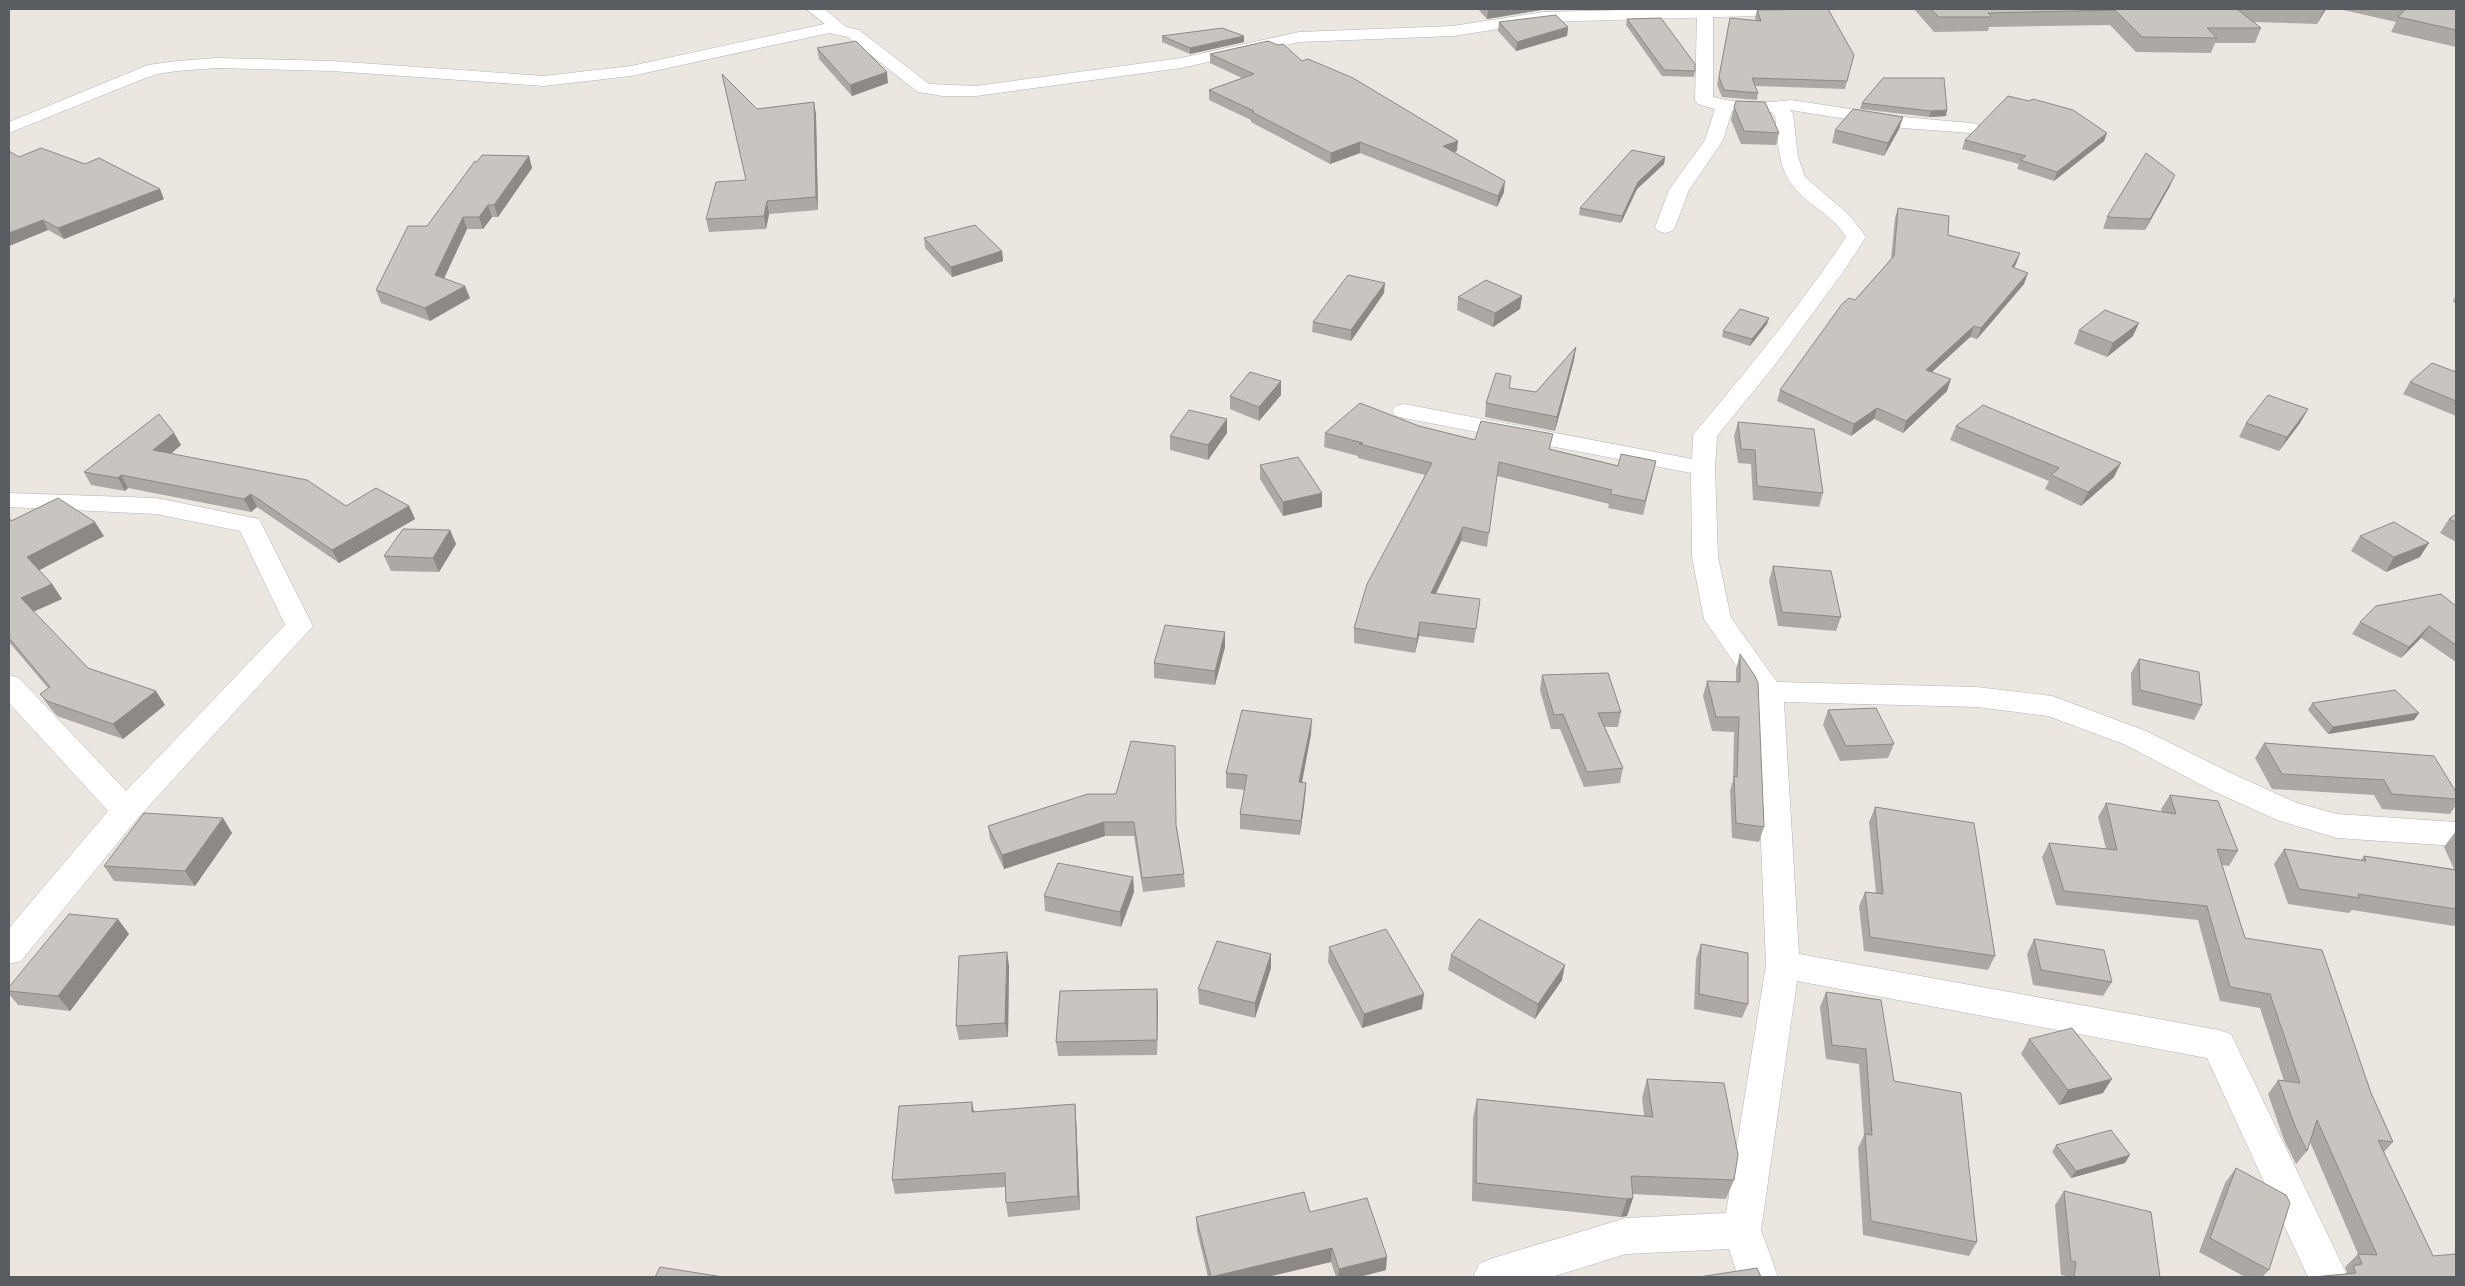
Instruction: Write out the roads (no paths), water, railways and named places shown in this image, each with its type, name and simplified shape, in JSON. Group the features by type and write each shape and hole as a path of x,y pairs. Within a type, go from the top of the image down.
{"street":[{"path":"814,9 841,29"},
{"path":"9,128 154,69 217,63 332,66 544,81 631,71 828,28 853,32 924,88 943,91 968,91 1181,63 1299,37 1453,31 1544,18 1820,9"},
{"path":"1705,13 1704,100 1725,106 1776,107 1791,105 1935,128 1971,128"},
{"path":"1665,227 1679,190 1714,140 1725,106"},
{"path":"1758,1277 1742,1230 1784,965 1769,692 1718,619 1705,558 1703,468 1705,435 1766,361 1836,268 1856,237 1850,226 1797,180 1790,162 1784,114 1776,107"},
{"path":"1404,411 1703,468"},
{"path":"9,500 156,506 250,525 299,626 126,811 9,951"},
{"path":"9,685 126,811"},
{"path":"1769,692 1977,697 2052,706 2136,738 2222,782 2288,812 2337,826 2456,834"},
{"path":"1784,965 2219,1045 2328,1277"},
{"path":"1493,1277 1626,1236 1742,1230"}]}
